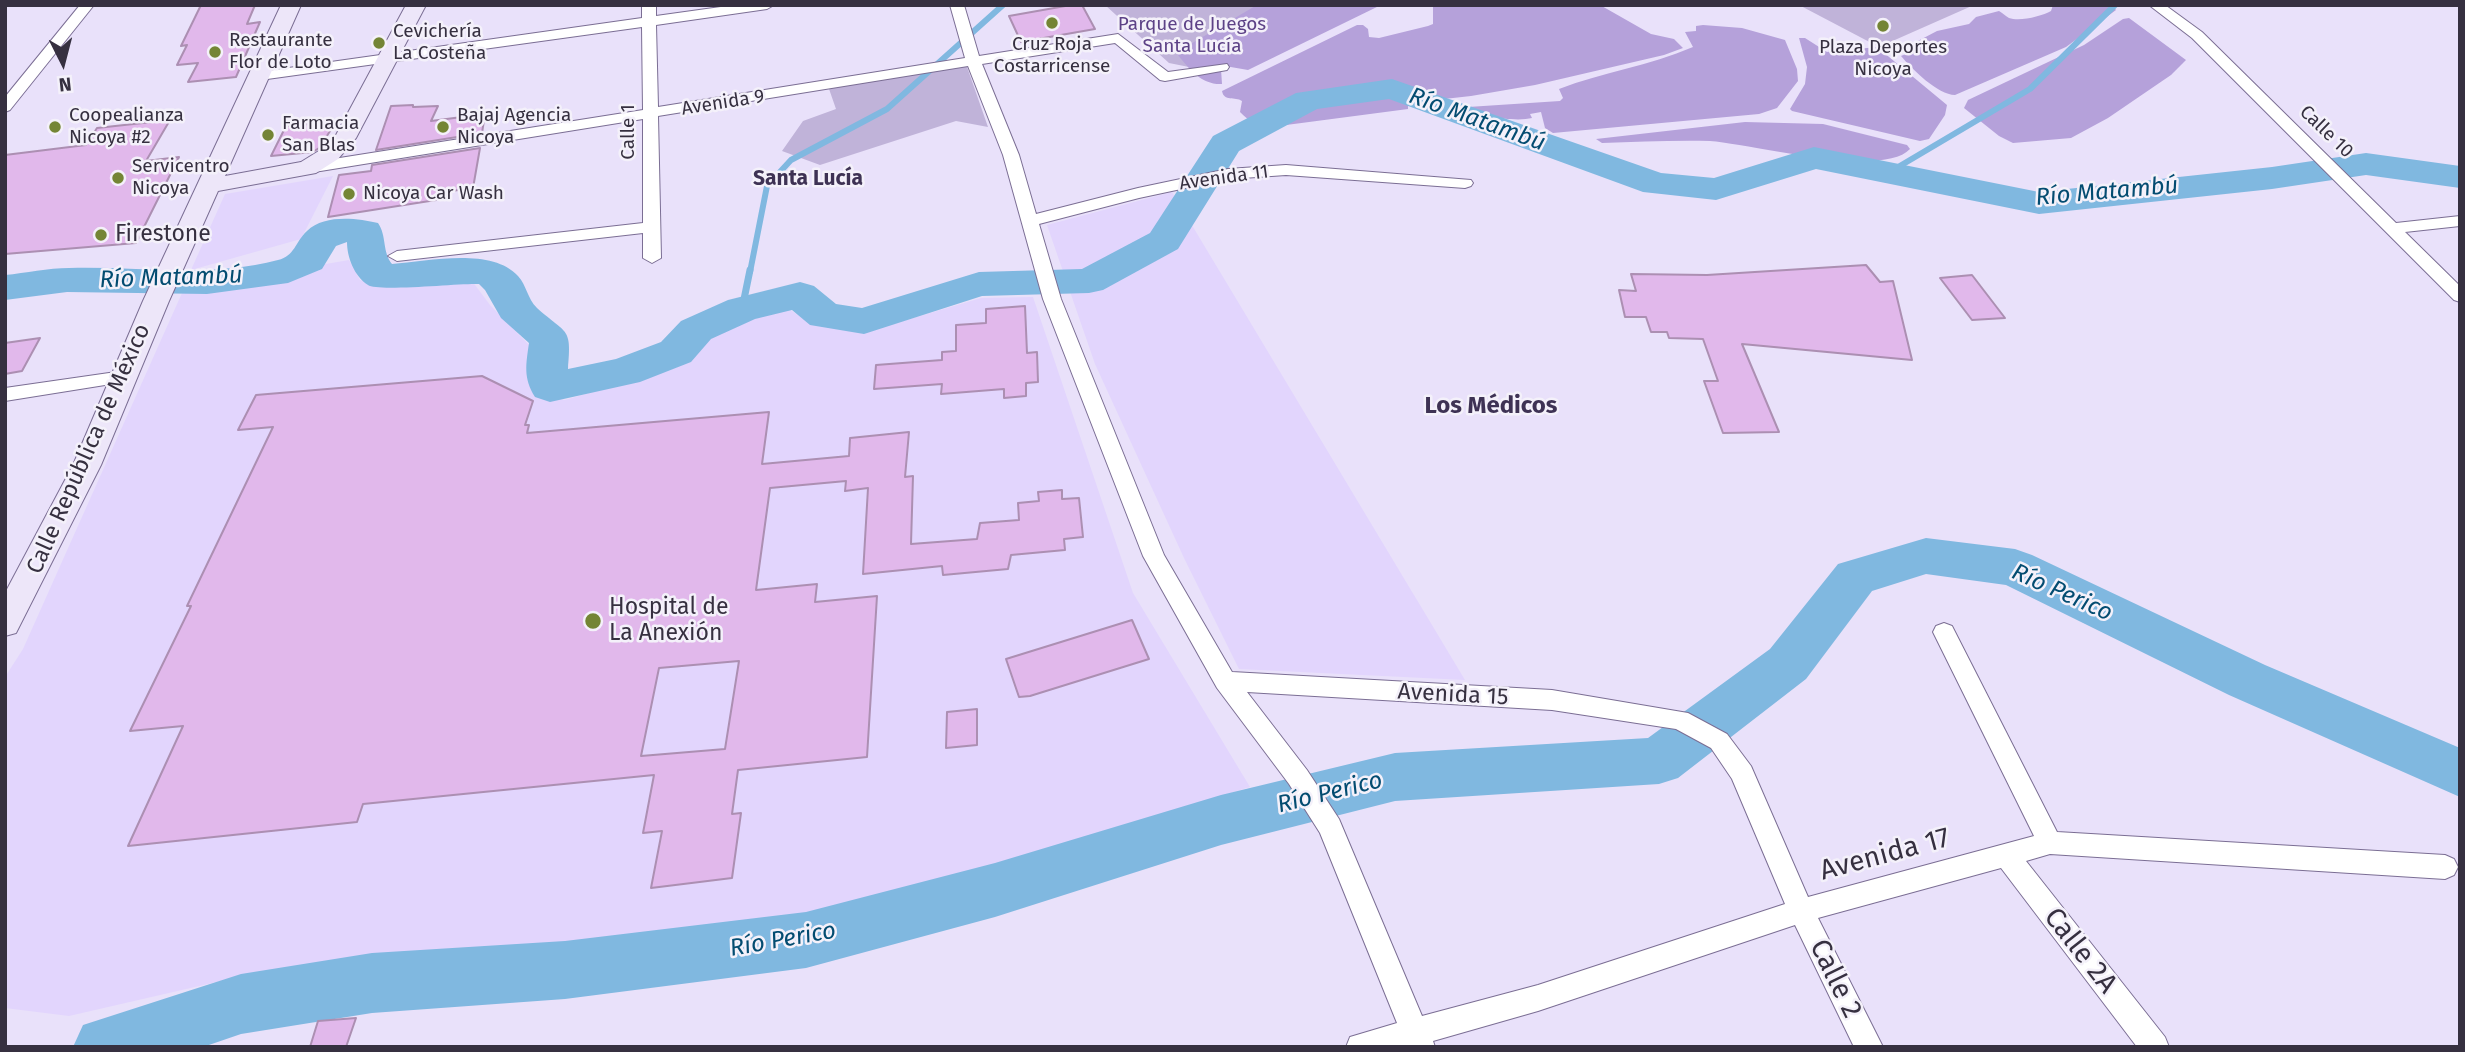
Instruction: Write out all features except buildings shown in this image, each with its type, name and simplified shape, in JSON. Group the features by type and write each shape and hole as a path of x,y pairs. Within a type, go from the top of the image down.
{"main road":[{"name":"Calle República de México","path":"9,614 87,465 156,301 291,5"},
{"path":"308,168 330,154 345,138 416,5"},
{"name":"Avenida 9","path":"211,184 308,168"}],"street":[{"path":"5,107 87,5"},
{"path":"260,76 389,59 649,13 766,5"},
{"path":"957,5 974,63 1011,155 1052,299 1154,556 1225,681 1298,777 1331,827 1419,1040"},
{"name":"Calle 10","path":"2157,5 2197,35 2460,296"},
{"name":"Calle 1","path":"649,13 652,258"},
{"name":"Avenida 9","path":"308,168 1118,38 1165,77 1222,67"},
{"name":"Avenida 11","path":"1030,221 1228,174 1286,170 1465,183"},
{"path":"2392,228 2460,221"},
{"path":"397,256 650,227"},
{"path":"5,395 123,377"},
{"path":"1944,632 2050,843"},
{"name":"Avenida 15","path":"1225,681 1552,700 1680,720 1719,741 1742,773 1801,911"},
{"name":"Avenida 17","path":"1360,1047 1419,1040 1801,911 2050,843 2445,867"},
{"name":"Calle 2A","path":"2005,854 2155,1047"},
{"name":"Calle 2","path":"1801,911 1869,1047"}],"shaded area":[{"path":"1257,5 1381,5 1248,70 1225,66 1221,69 1222,84 1202,79 1178,55 1177,52"},
{"path":"1433,5 1600,5 1651,34 1674,39 1683,48 1664,55 1535,85 1408,103 1408,109 1271,127 1251,121 1240,112 1242,101 1227,98 1223,94 1222,91 1357,25 1368,29 1369,37 1379,38 1433,24"},
{"path":"2053,5 2112,5 2116,10 2066,47 1955,95 1933,86 1901,56 1920,48 1916,42 1937,31 1969,24 1976,17 1999,11 2009,18 2025,19 2051,11"},
{"path":"2129,18 2186,60 2171,75 2108,118 2071,138 2013,143 1999,136 1964,108 1968,100 2084,45 2123,19"},
{"path":"1696,26 1742,28 1785,40 1797,69 1798,81 1777,108 1759,114 1553,133 1545,128 1541,112 1530,114 1532,118 1508,119 1481,114 1468,107 1560,101 1563,98 1559,89 1693,47 1685,32 1696,31"},
{"path":"1799,38 1805,38 1827,52 1877,47 1947,105 1945,115 1929,139 1920,141 1792,111 1790,109 1805,84 1807,67"},
{"path":"1745,122 1823,124 1907,145 1910,149 1895,157 1873,161 1815,157 1710,141 1602,143 1596,139"},
{"path":"333,176 301,239 191,270 225,194"},
{"path":"1172,192 1465,680 1239,669 1184,558 1095,364 1047,225"},
{"name":"Hospital de La Anexión","path":"349,260 360,280 391,286 472,281 490,305 531,347 534,393 565,400 643,377 690,355 707,334 787,308 811,323 869,331 981,298 1033,297 1133,593 1250,787 933,886 796,917 539,946 260,972 69,1016 5,1008 5,677 23,649 182,293 284,279 320,265"}],"green space":[{"name":"Parque de Juegos Santa Lucía","path":"1105,5 1300,5 1199,69 1169,63"},
{"name":"Plaza Deportes Nicoya","path":"1799,5 1974,5 1879,47"},
{"path":"966,64 988,127 956,121 820,165 782,151 803,121 836,109 828,86"}],"waterway":[{"path":"750,272 767,186 791,160 887,109 1003,5"},
{"path":"1888,173 2030,89 2115,5"},
{"name":"Río Matambú","path":"5,288 67,280 207,282 288,271 308,261 321,238 339,230 365,231 367,258 382,277 448,271 489,272 504,285 515,309 550,339 546,376 550,387 625,372 676,352 696,330 742,309 800,295 824,316 864,321 979,284 1089,281 1164,241 1226,144 1308,100 1392,89 1656,184 1716,189 1814,158 2039,203 2272,178 2366,164 2460,177"},
{"path":"742,309 750,270"},
{"name":"Río Perico","path":"105,1047 241,1004 372,983 565,970 806,940 995,890 1221,820 1395,777 1659,761 1788,664 1855,577 1926,556 2015,568 2247,680 2460,773"}],"place":[{"name":"Cruz Roja Costarricense","path":"1052,23"},
{"name":"Plaza Deportes Nicoya","path":"1883,26"},
{"name":"Cevichería La Costeña","path":"379,43"},
{"name":"Restaurante Flor de Loto","path":"215,52"},
{"name":"Coopealianza Nicoya #2","path":"55,127"},
{"name":"Bajaj Agencia Nicoya","path":"443,127"},
{"name":"Farmacia San Blas","path":"268,135"},
{"name":"Servicentro Nicoya","path":"118,178"},
{"name":"Nicoya Car Wash","path":"349,194"},
{"name":"Firestone","path":"101,235"},
{"name":"Hospital de La Anexión","path":"593,621"}],"district":[{"name":"Santa Lucía","path":"808,179"},
{"name":"Los Médicos","path":"1491,406"}]}
